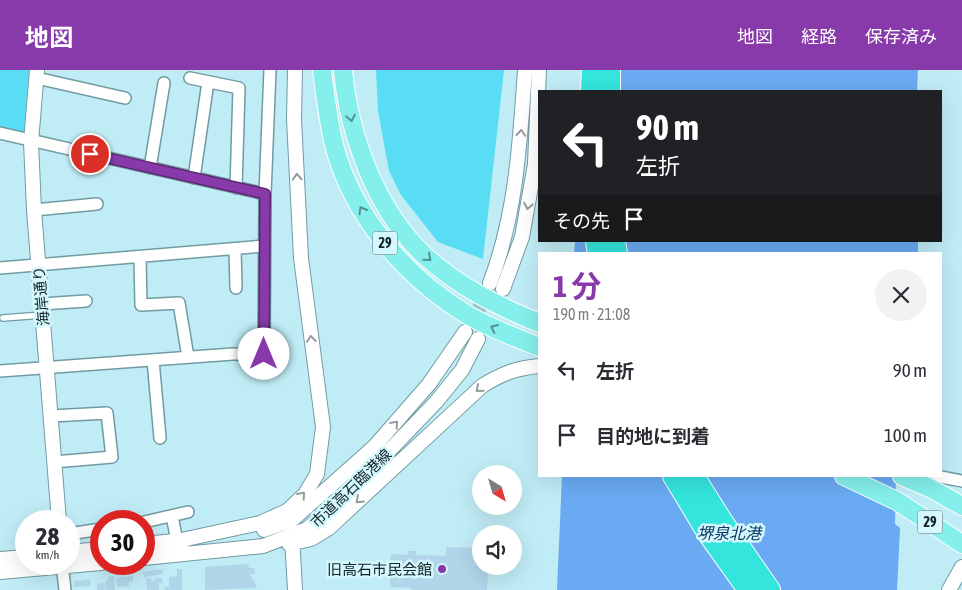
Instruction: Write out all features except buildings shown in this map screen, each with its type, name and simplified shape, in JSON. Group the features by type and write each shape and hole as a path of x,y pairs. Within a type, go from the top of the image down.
{"highway":[{"path":"591,90 592,70"},
{"path":"610,70 610,90"},
{"path":"674,477 708,534 748,590"},
{"path":"695,477 722,522 770,590"}],"main road":[{"name":"29","path":"322,70 334,146 345,177 362,211 381,240 422,282 448,302 467,314 538,347"},
{"name":"29","path":"343,71 354,132 365,163 386,204 405,232 423,254 447,274 488,301 538,323"},
{"name":"29","path":"846,477 897,500 962,544"},
{"name":"29","path":"904,477 932,489 962,506"}],"street":[{"path":"0,371 188,357 264,354 265,194 270,70"},
{"path":"172,516 177,541 260,523 287,511 304,494 317,474 323,427 301,258 294,119 295,70"},
{"path":"526,70 519,158 514,194 496,286 522,237 535,164 538,94"},
{"path":"538,90 539,70"},
{"path":"39,75 125,98"},
{"name":"海岸通り","path":"39,75 31,142 34,210 58,510"},
{"path":"190,78 239,88 236,188"},
{"path":"194,178 208,82"},
{"path":"150,168 164,84"},
{"path":"0,133 31,142 265,194"},
{"path":"34,210 97,204"},
{"path":"0,268 264,246"},
{"path":"235,249 236,288"},
{"path":"140,257 142,305 179,303 188,357"},
{"path":"42,310 86,301"},
{"name":"市道高石臨港線","path":"155,543 255,533 292,520 374,447 430,384 464,332"},
{"name":"市道高石臨港線","path":"292,540 323,518 436,402 462,370 478,339"},
{"path":"153,360 160,438"},
{"path":"155,557 264,546 292,540 311,539 329,528 482,386 502,373 520,367 538,366"},
{"path":"51,416 107,413 112,457 54,462"},
{"path":"941,477 962,481"},
{"path":"155,520 188,512"},
{"path":"292,520 296,590"},
{"path":"0,559 15,558"},
{"path":"949,590 962,567"},
{"path":"0,572 15,570"},
{"path":"64,575 65,590"}],"lane":[{"path":"3,318 42,310"}],"shaded area":[{"path":"0,70 29,70 24,133 0,127"},
{"path":"376,70 504,70 483,259 438,242 401,195 389,171 378,111"}],"water":[{"path":"582,70 918,70 917,90 581,90"},
{"path":"575,242 918,242 918,252 574,252"},
{"name":"堺泉北港","path":"562,477 896,477 895,524 900,528 897,590 557,590"}],"tunnel":[{"path":"468,327 479,309 488,288"}],"place":[{"name":"旧高石市民会館","path":"442,569"}],"route":[{"path":"90,154 265,194 264,354"}]}
